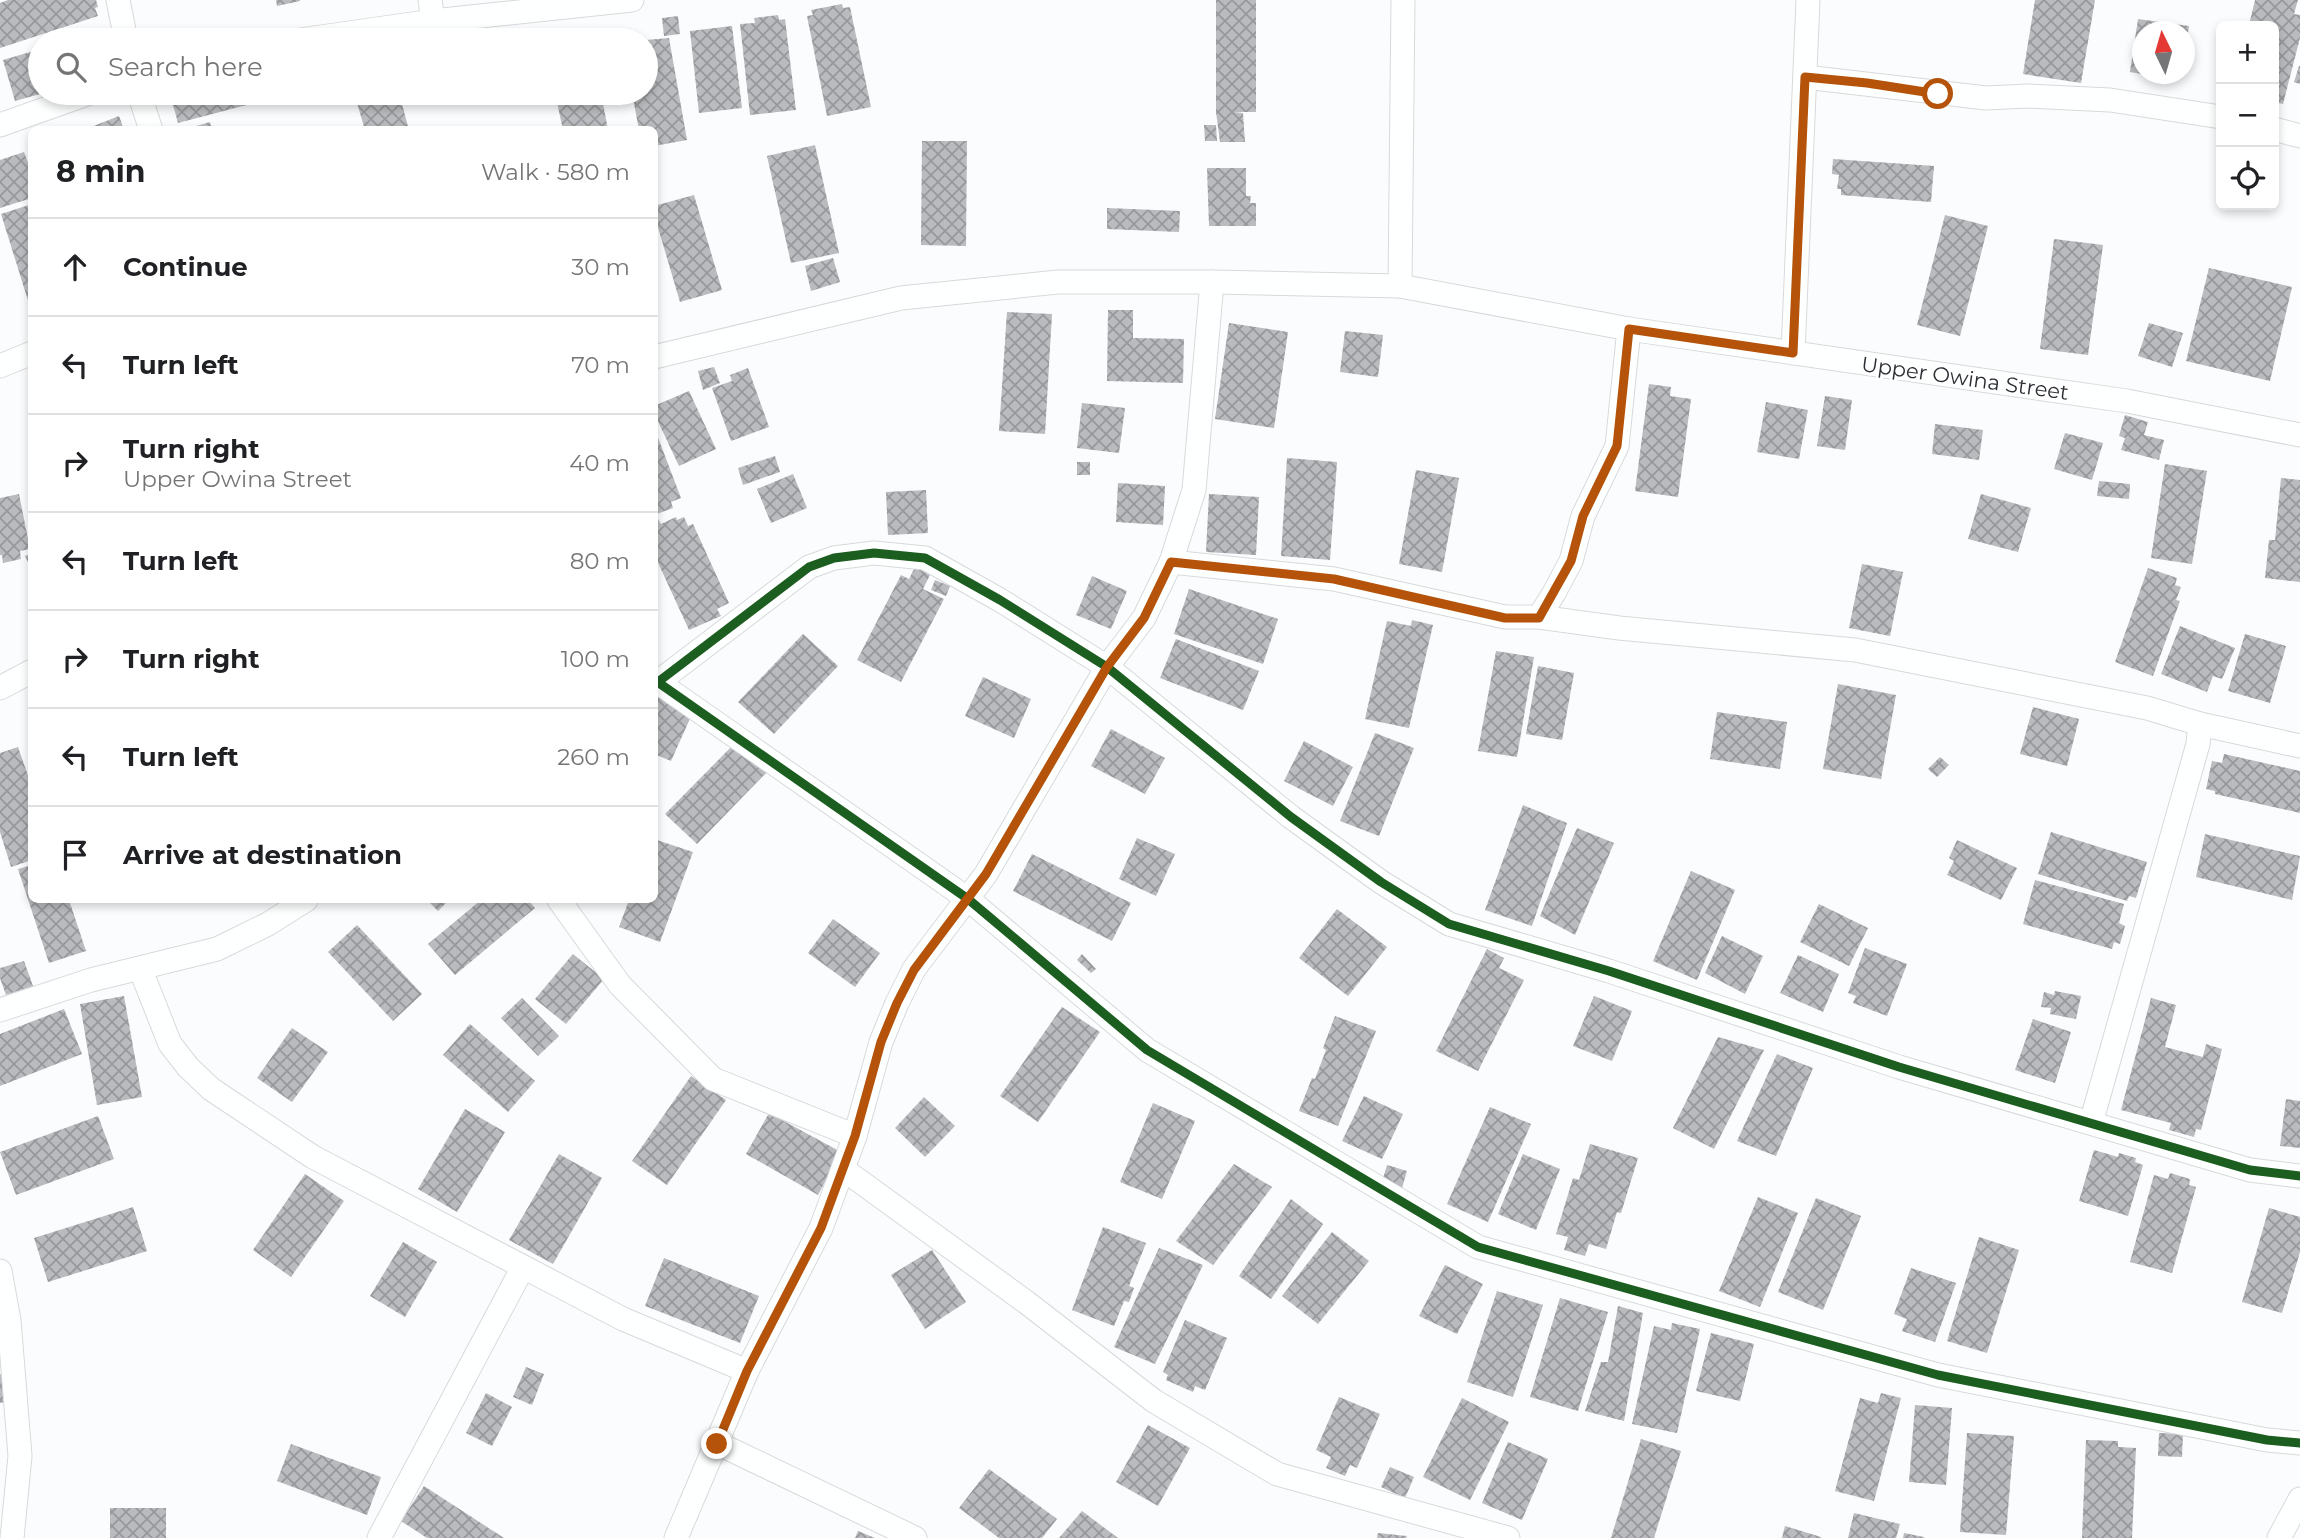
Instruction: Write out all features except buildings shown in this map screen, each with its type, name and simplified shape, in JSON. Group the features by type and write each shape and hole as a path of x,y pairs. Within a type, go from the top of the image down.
{"street":[{"path":"118,0 124,28"},
{"path":"352,28 431,10 632,0"},
{"path":"1400,286 1403,0"},
{"path":"1793,353 1808,0"},
{"path":"1805,77 1986,98 2028,96 2110,100 2216,116"},
{"path":"0,125 56,105"},
{"path":"143,105 150,126"},
{"path":"2279,130 2300,136"},
{"name":"Upper Owina Street","path":"658,356 901,298 1058,282 1400,286 1629,329 2127,401 2300,435"},
{"path":"677,1538 747,1371 821,1228 855,1136 881,1042 897,1003 914,970 986,874 1107,667 1144,618 1171,562 1194,491 1212,282"},
{"path":"1539,618 1571,561 1583,516 1617,446 1629,329"},
{"path":"0,366 28,355"},
{"path":"658,683 809,567 834,558 874,553 925,558 1000,600 1107,667 1291,817 1381,882 1450,923 1609,971 1899,1067 2250,1170 2300,1177"},
{"path":"1171,562 1334,579 1505,618 1539,618 1855,650 2147,708 2200,724 2300,746"},
{"path":"0,688 28,673"},
{"path":"658,685 968,899 1147,1050 1478,1247 1938,1376 2267,1440 2300,1443"},
{"path":"2091,1123 2198,744 2200,724"},
{"path":"0,1010 91,981 217,949 268,924 301,903"},
{"path":"561,903 620,985 713,1079 855,1136"},
{"path":"140,968 170,1044 188,1067 211,1089 313,1157 623,1319 747,1371"},
{"path":"843,1169 1027,1302 1154,1401 1277,1474 1508,1538"},
{"path":"379,1538 523,1267"},
{"path":"0,1271 9,1320 20,1456 12,1538"},
{"path":"717,1444 915,1538"},
{"path":"2279,1538 2300,1499"}],"cycle path":[{"path":"658,682 809,567 834,558 874,553 925,558 1000,600 1107,667 1291,817 1381,882 1449,924 1609,971 1899,1067 2250,1170 2300,1176"},
{"path":"659,683 968,899 1147,1050 1478,1247 1938,1375 2267,1440 2300,1443"}],"route":[{"path":"717,1444 747,1371 821,1228 855,1136 881,1042 897,1003 914,970 986,874 1107,667 1144,618 1171,562 1334,579 1505,618 1539,618 1571,561 1583,516 1617,446 1629,329 1793,353 1805,77 1938,94"}]}
